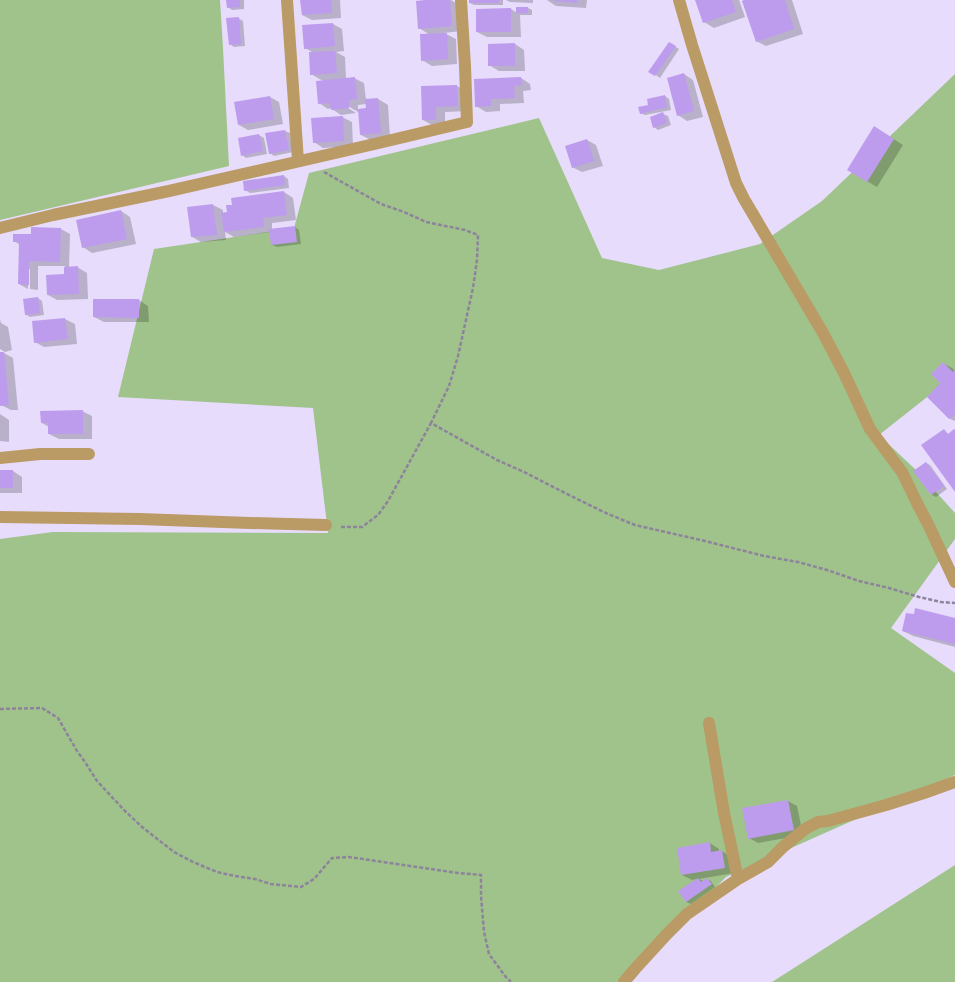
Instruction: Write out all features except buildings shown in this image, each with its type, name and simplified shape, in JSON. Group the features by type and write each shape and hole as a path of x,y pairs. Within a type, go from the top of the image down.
{"street":[{"path":"287,0 298,161"},
{"path":"0,228 53,215 169,191 467,122 461,0"},
{"path":"679,0 736,183 823,333 844,373 870,429 902,472 955,582"},
{"path":"0,458 40,454 89,454"},
{"path":"0,517 140,519 326,525"},
{"path":"709,723 724,813 738,879"},
{"path":"624,982 687,914 738,879 768,862 783,847 805,829 818,822 828,821 886,805 955,782"}],"path":[{"path":"298,161 321,170 381,204 426,222 464,230 478,235 474,288 458,356 449,386 431,423 388,501 378,515 362,527 343,528 326,525"},
{"path":"431,423 497,460 608,514 635,525 764,556 798,562 859,581 919,597 941,602 955,603"},
{"path":"0,709 42,708 58,718 76,751 125,812 174,852 217,872 255,879 270,884 301,887 314,879 332,858 348,857 481,876 484,926 489,954 504,976 511,982"}],"green space":[{"path":"0,0 220,0 229,166 0,220"},
{"path":"955,74 955,375 879,435 917,471 955,513 955,539 891,628 955,673 955,775 726,877 623,982 0,982 0,539 53,532 328,533 313,408 118,397 154,249 294,228 309,173 539,118 602,258 659,270 760,244 822,201"},
{"path":"955,865 955,982 772,982"}]}
